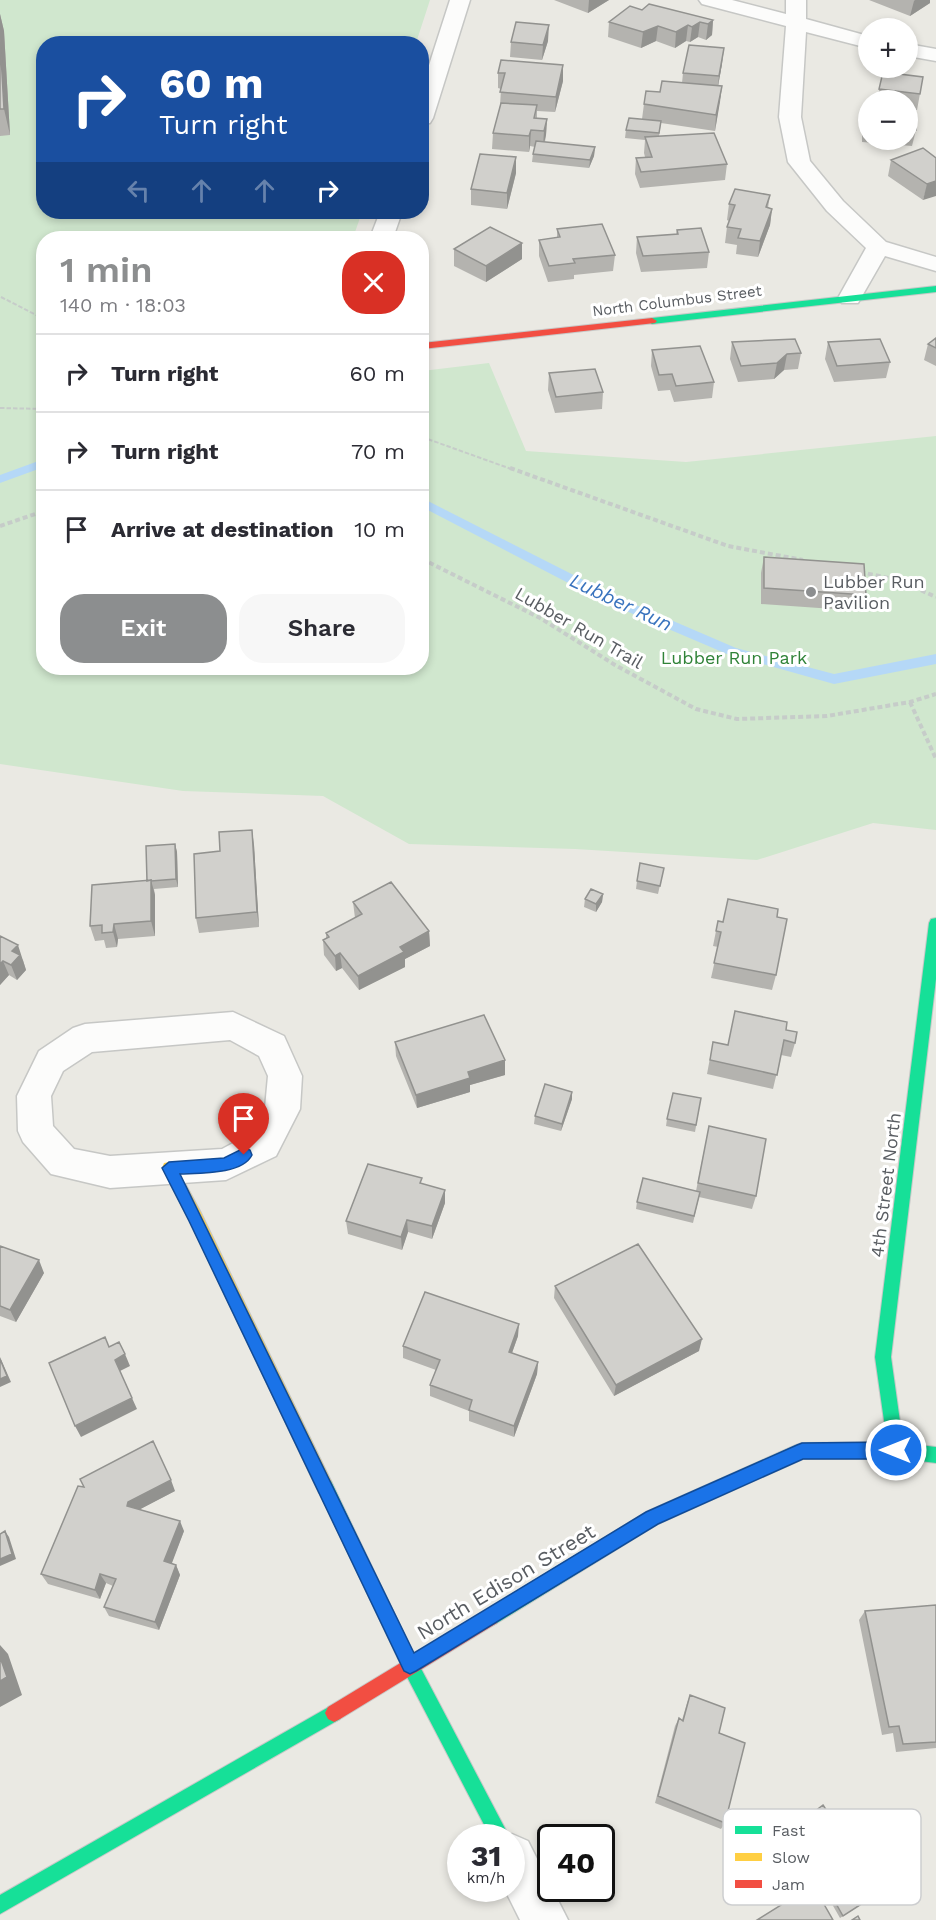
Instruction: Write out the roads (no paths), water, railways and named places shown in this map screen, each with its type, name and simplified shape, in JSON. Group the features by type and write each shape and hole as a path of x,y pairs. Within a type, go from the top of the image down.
{"street":[{"path":"429,96 460,0"},
{"path":"709,0 858,39"},
{"path":"795,0 796,57 790,117 799,162 835,206 878,247 936,264"},
{"path":"918,52 936,55"},
{"path":"850,298 878,247"},
{"name":"North Columbus Street","path":"429,345 936,289"},
{"name":"4th Street North","path":"896,1450 883,1357 936,923"},
{"path":"233,1026 272,1046 285,1076 282,1109 263,1145 226,1164 169,1168 110,1172 64,1163 36,1131 34,1096 51,1060 85,1038 233,1026"},
{"path":"169,1168 195,1216 410,1665 494,1824"},
{"name":"North Edison Street","path":"0,1905 331,1715 652,1518 802,1451 896,1450 936,1455"},
{"path":"525,1882 545,1920"}],"waterway":[{"name":"Lubber Run","path":"0,479 36,466"},
{"name":"Lubber Run","path":"429,506 610,599 732,651 834,679 936,659"}],"place":[{"name":"Lubber Run Pavilion","path":"811,592"}],"park label":[{"name":"Lubber Run Park","path":"734,658"}]}
